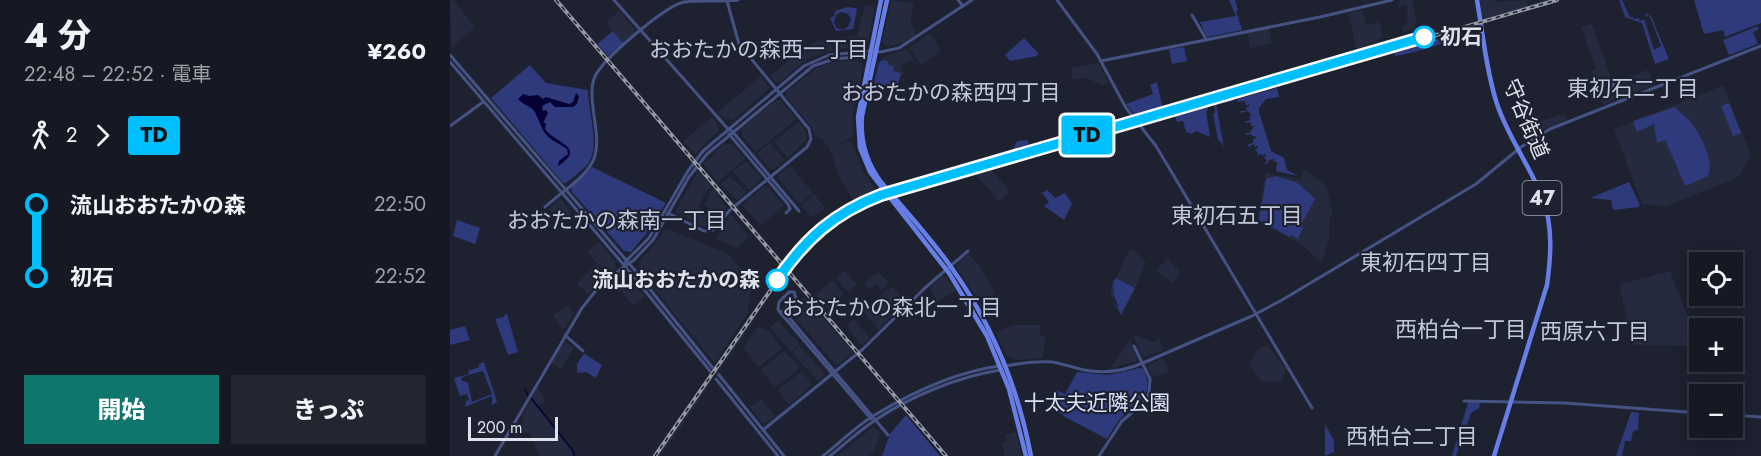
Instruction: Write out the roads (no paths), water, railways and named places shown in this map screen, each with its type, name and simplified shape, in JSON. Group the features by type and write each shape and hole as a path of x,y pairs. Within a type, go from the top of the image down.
{"main road":[{"path":"881,0 862,116 862,133 867,158 881,182 948,267 981,315 1019,405 1031,456"},
{"path":"872,53 887,0"},
{"name":"守谷街道","path":"1478,0 1493,89 1502,117 1545,208 1550,231 1551,260 1547,285 1494,456"},
{"path":"1002,367 1016,412 1026,456"}],"street":[{"path":"614,0 799,211"},
{"path":"545,207 589,168 595,154 596,142 592,102 595,77 611,56 669,8 693,0 738,0"},
{"path":"958,0 963,6"},
{"path":"495,456 565,335 590,298 627,263 649,238 695,168 707,154 804,66 837,53 872,53 892,50 908,44 972,0"},
{"path":"1057,0 1101,61 1119,96 1156,146 1312,408"},
{"path":"1101,61 1336,14 1392,0"},
{"path":"668,212 704,231 711,231 730,210 807,147 811,139 809,129 737,41 727,1"},
{"path":"1192,15 1206,39"},
{"path":"823,456 872,418 950,378 1002,367 1042,362 1062,364 1088,371 1108,372 1124,369 1256,315 1476,184 1518,149 1550,129 1761,46"},
{"path":"450,55 485,100"},
{"path":"450,62 627,263 711,369"},
{"path":"1614,82 1613,87 1619,102"},
{"path":"668,212 693,164 703,151 777,91"},
{"path":"450,126 485,100"},
{"path":"769,178 788,204 790,209 786,213"},
{"path":"763,430 872,341 918,295 968,251"},
{"path":"834,373 779,311 779,302 789,292 794,292 796,298 787,306 787,315 888,435"},
{"path":"779,311 786,310"},
{"path":"565,335 583,351"},
{"path":"1099,456 1122,421 1143,404 1147,397 1150,382 1134,346"},
{"path":"778,456 717,377 784,456"},
{"path":"1464,401 1565,403 1689,412"},
{"path":"1743,416 1761,417"},
{"path":"830,456 872,418"}],"waterway":[{"path":"525,389 528,396"},
{"path":"531,398 573,451 574,456"}],"tunnel":[{"path":"712,367 719,375"}],"railway":[{"path":"556,0 946,456"},
{"path":"795,258 834,221 857,207 883,196 1557,0"},
{"path":"655,456 770,291"}],"train":[{"name":"TD","path":"777,280 808,240 824,226 846,210 881,195 1424,37"}],"place":[{"name":"初石","path":"1424,37"},
{"name":"流山おおたかの森","path":"777,280"}],"district":[{"name":"おおたかの森西一丁目","path":"759,49"},
{"name":"東初石二丁目","path":"1633,88"},
{"name":"おおたかの森西四丁目","path":"951,92"},
{"name":"東初石五丁目","path":"1237,215"},
{"name":"おおたかの森南一丁目","path":"617,220"},
{"name":"東初石四丁目","path":"1426,262"},
{"name":"おおたかの森北一丁目","path":"892,307"},
{"name":"西柏台一丁目","path":"1461,329"},
{"name":"西原六丁目","path":"1595,331"},
{"name":"西柏台二丁目","path":"1412,436"}],"park label":[{"name":"十太夫近隣公園","path":"1097,403"}]}
